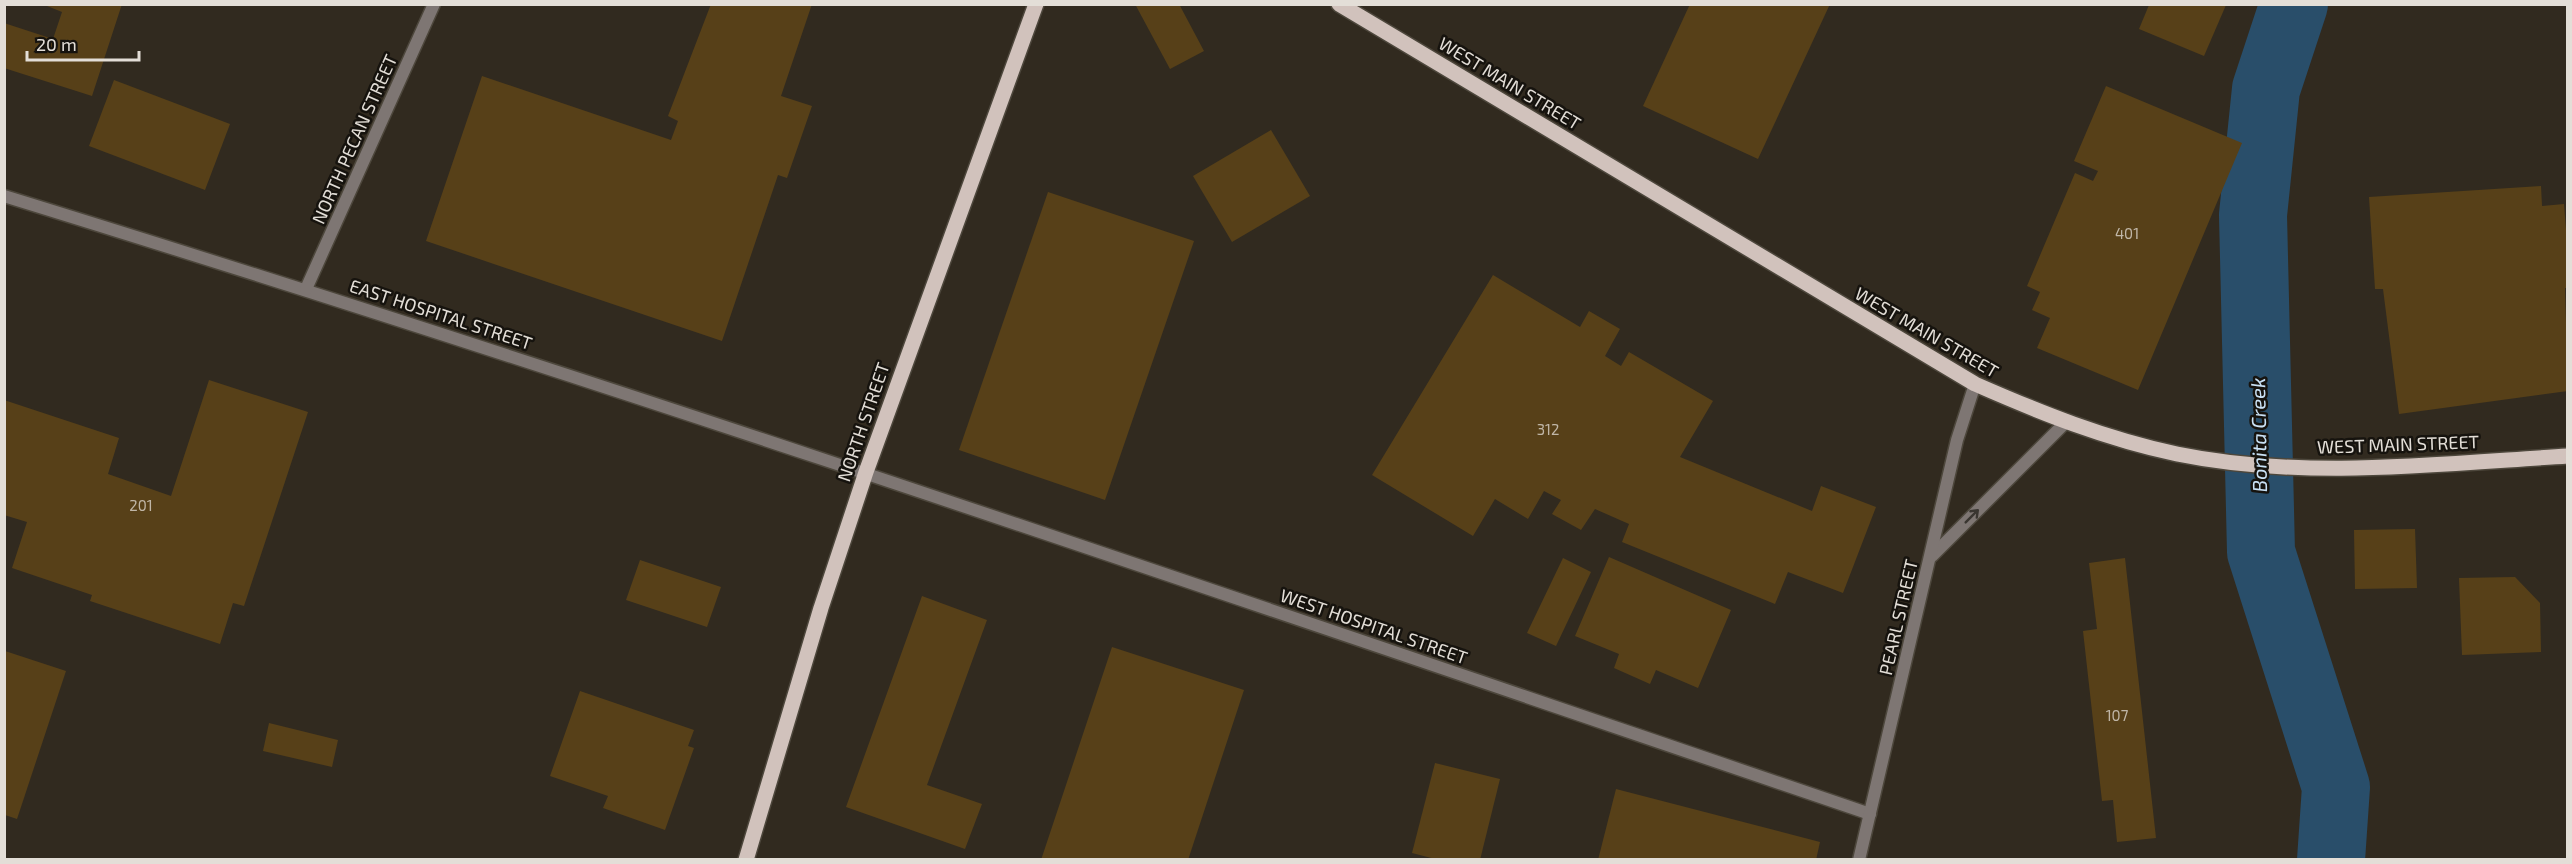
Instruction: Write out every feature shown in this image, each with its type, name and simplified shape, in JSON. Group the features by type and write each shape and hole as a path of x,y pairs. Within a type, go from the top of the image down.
{"main road":[{"name":"NORTH STREET","path":"746,860 821,608 866,472 1036,4"},
{"name":"WEST MAIN STREET","path":"1340,4 1975,384 2065,423 2151,448 2227,462 2326,467 2429,465 2568,456"}],"street":[{"name":"NORTH PECAN STREET","path":"306,289 434,4"},
{"name":"EAST HOSPITAL STREET","path":"4,196 306,289 866,472"},
{"name":"PEARL STREET","path":"1859,860 1957,440 1975,384"},
{"path":"1931,557 2065,423"},
{"name":"WEST HOSPITAL STREET","path":"866,472 1870,814"}],"building":[{"path":"42,4 122,4 92,96 4,68 4,23 53,39 62,12"},
{"path":"711,4 812,4 781,96 812,106 787,178 778,175 722,341 426,241 482,76 671,140 678,121 668,116"},
{"path":"1135,4 1179,4 1204,51 1170,69"},
{"path":"1690,4 1830,4 1758,159 1643,106"},
{"path":"2149,5 2226,5 2204,56 2139,29"},
{"path":"114,80 230,124 205,190 89,146"},
{"path":"2106,86 2242,143 2138,390 2037,348 2050,318 2032,310 2040,292 2027,286 2075,173 2093,181 2098,171 2074,161"},
{"path":"1271,130 1310,196 1232,242 1193,176"},
{"path":"2541,186 2542,206 2564,204 2568,255 2568,288 2565,288 2568,391 2399,414 2383,289 2375,289 2369,197"},
{"path":"1048,192 1194,241 1105,500 959,450"},
{"path":"1493,275 1580,327 1589,311 1620,329 1605,356 1621,366 1629,352 1713,401 1680,457 1812,511 1821,486 1876,507 1843,593 1788,572 1775,604 1622,542 1629,524 1595,509 1581,530 1552,514 1561,500 1544,491 1528,519 1495,499 1473,536 1372,475"},
{"path":"209,380 308,412 244,606 233,603 220,644 90,601 92,595 12,568 27,522 4,515 4,400 119,438 108,474 171,496"},
{"path":"2415,529 2417,588 2355,589 2354,530"},
{"path":"1609,557 1731,610 1698,688 1656,670 1650,684 1614,668 1619,654 1575,636"},
{"path":"1563,558 1591,572 1556,646 1527,633"},
{"path":"2125,558 2156,838 2117,842 2113,800 2102,801 2083,631 2097,629 2089,563"},
{"path":"640,560 721,587 707,627 626,600"},
{"path":"2515,577 2540,603 2541,652 2462,655 2459,578"},
{"path":"922,596 987,620 927,785 982,804 965,849 846,807"},
{"path":"1112,647 1244,690 1188,860 1041,860"},
{"path":"5,651 66,671 17,819 5,815"},
{"path":"580,691 694,730 688,746 694,748 665,830 603,808 608,796 550,776"},
{"path":"269,723 338,740 332,767 263,751"},
{"path":"1435,763 1500,779 1480,860 1439,860 1412,853"},
{"path":"1616,789 1820,842 1816,860 1598,860"}],"waterway":[{"name":"Bonita Creek","path":"2294,4 2266,89 2253,215 2261,552 2336,787 2331,860"}]}
